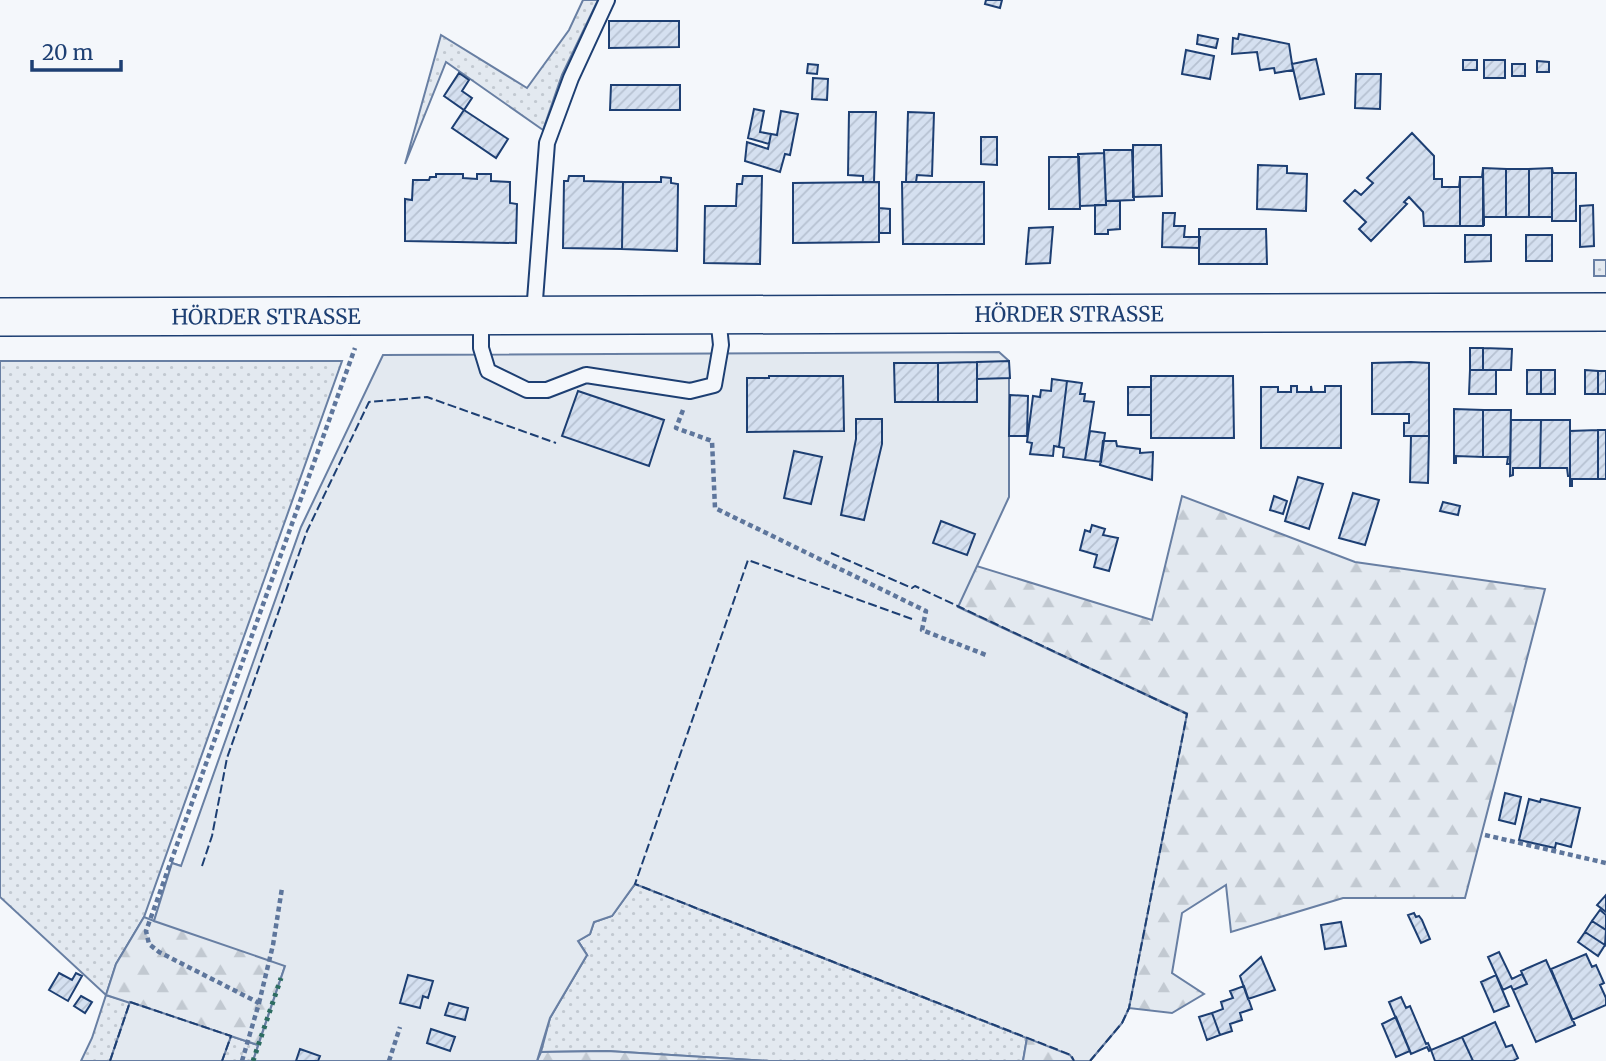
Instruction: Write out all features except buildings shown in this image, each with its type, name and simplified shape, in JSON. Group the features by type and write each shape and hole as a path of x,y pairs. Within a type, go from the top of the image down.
{"main road":[{"name":"HÖRDER STRASSE","path":"0,317 1606,312"}],"lane":[{"path":"534,315 547,143 571,78 607,0"},
{"path":"481,315 481,348 488,371 527,390 547,390 586,375 690,391 714,385 721,345 718,316"}],"path":[{"path":"259,1003 159,953 149,944 145,931 333,406 368,316"},
{"path":"690,391 676,428 712,441 715,508 926,611 922,630 986,655"},
{"path":"1485,835 1606,863"},
{"path":"242,1061 273,945 282,888"},
{"path":"389,1061 400,1027"}],"green space":[{"path":"583,0 598,0 562,75 543,130 446,62 405,164 441,35 527,88 569,30"},
{"path":"1594,260 1606,260 1606,276 1594,276"},
{"path":"999,352 1009,361 1009,497 958,607 1187,714 1129,1008 1122,1023 1090,1061 1074,1061 1070,1055 635,884 612,916 594,922 590,934 578,941 587,955 550,1018 537,1061 253,1061 285,966 154,921 172,863 181,866 301,527 383,355"},
{"path":"0,361 342,361 144,917 116,964 106,995 0,897"},
{"path":"736,492 1152,620 1182,496 1355,562 1545,589 1465,898 1343,898 1231,932 1226,885 1182,913 1172,973 1204,994 1172,1013 1129,1008 1122,1023 1090,1061 1023,1061 1027,1038 693,907 1186,713 958,607 635,884 612,916 594,922 590,934 578,941 587,955 297,931 258,1045 106,995 116,964 144,917 154,921 172,863 181,866"},
{"path":"653,837 693,907 1027,1038 1023,1061 769,1061 607,1051 541,1052 550,1018 587,955 578,941 594,922 625,897 635,884"},
{"path":"106,995 130,1002 110,1061 81,1061 92,1038"},
{"path":"130,1002 231,1036 222,1061 110,1061"},
{"path":"231,1036 258,1045 253,1061 222,1061"},
{"path":"607,1051 769,1061 537,1061 541,1052"}],"hedge":[{"path":"253,1061 281,978"}],"fence":[{"path":"202,866 212,836 227,758 307,531 369,402 427,397 556,443"},
{"path":"831,553 912,588 915,586 1187,714 1129,1008 1122,1023 1090,1061"},
{"path":"912,619 748,560 635,884 1071,1055 1074,1061"},
{"path":"110,1061 130,1002 231,1036 222,1061"}]}
